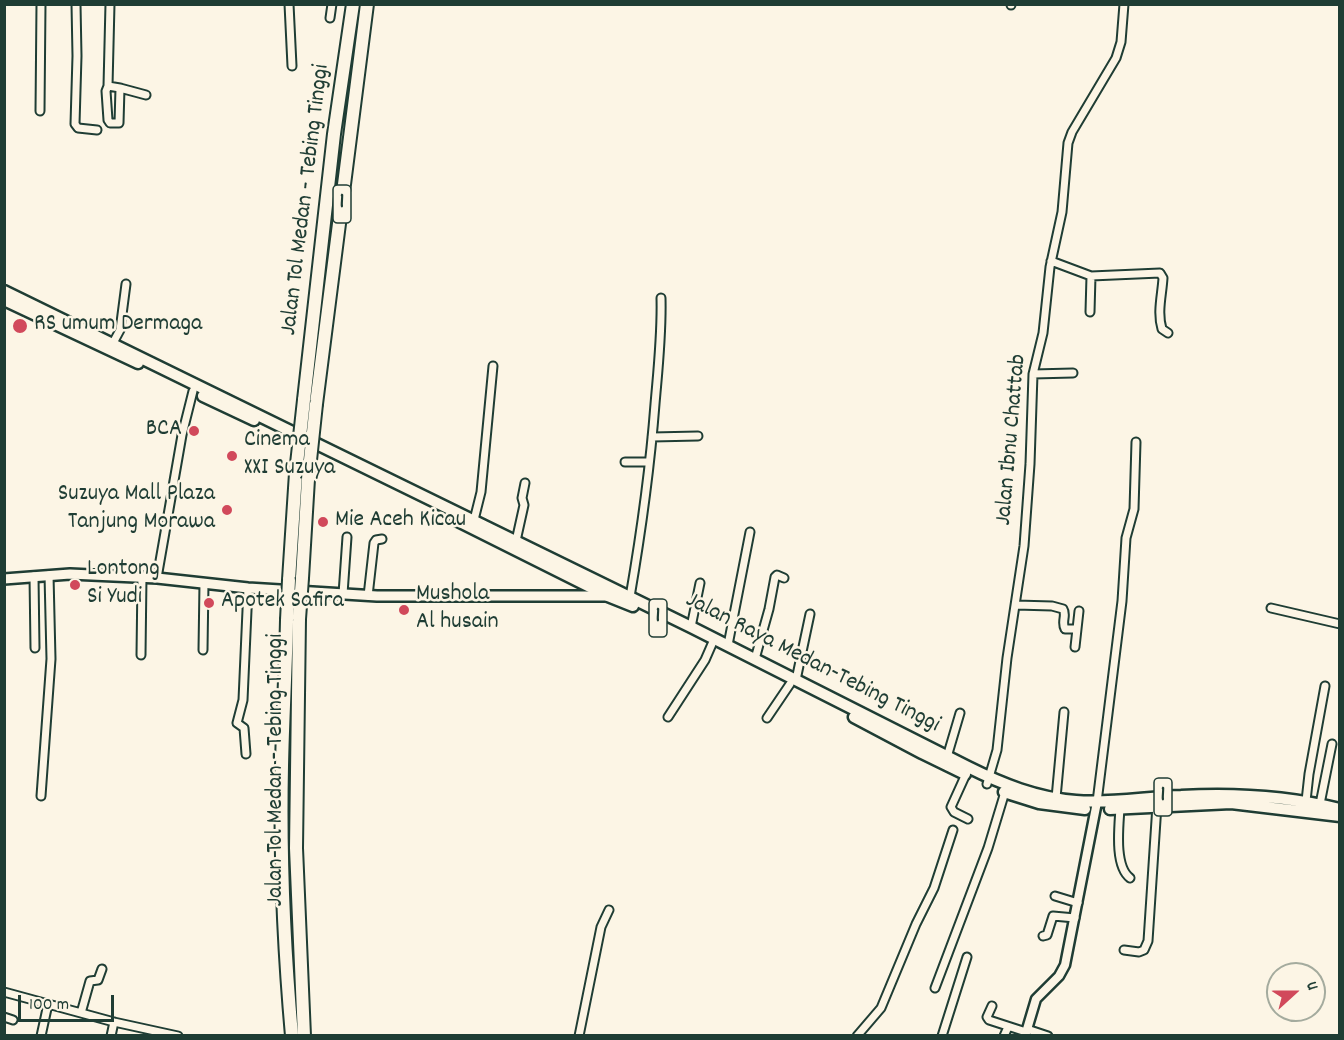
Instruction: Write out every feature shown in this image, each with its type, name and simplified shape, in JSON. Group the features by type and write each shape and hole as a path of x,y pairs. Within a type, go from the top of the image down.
{"highway":[{"name":"Jalan Tol Medan - Tebing Tinggi","path":"304,1035 296,848 293,619 302,476 334,134 352,4"},
{"name":"Jalan Tol Medan - Tebing Tinggi","path":"310,402 367,4"},
{"name":"Jalan Raya Medan-Tebing Tinggi","path":"4,291 474,520 712,644 948,757 1005,792 1020,798 1056,807 1182,796 1269,796 1306,801 1339,809"},
{"name":"Jalan Raya Medan-Tebing Tinggi","path":"4,300 325,453 585,590 610,592 630,597 755,658 793,682 922,753 966,774 1031,794 1120,808 1231,803 1339,809"},
{"name":"1","path":"292,1035 283,910 282,766 293,619"}],"main road":[{"path":"4,579 70,574 142,577 248,588 431,598 585,590"}],"street":[{"path":"40,111 41,4"},
{"path":"76,4 78,56 75,124 78,128 97,130"},
{"path":"110,4 106,91 110,123 120,123 120,88"},
{"path":"289,4 292,66"},
{"path":"330,18 332,4"},
{"name":"Jalan Ibnu Chattab","path":"988,781 997,750 1007,658 1024,546 1033,374 1046,319 1046,296 1062,212 1068,143 1072,132 1116,58 1121,42 1124,4"},
{"path":"108,86 146,95"},
{"path":"1051,261 1091,276 1160,273 1163,278 1159,309 1160,322 1164,331 1168,333"},
{"path":"1090,312 1091,276"},
{"path":"113,343 120,330 126,284"},
{"path":"630,597 643,520 652,437 660,349 661,298"},
{"path":"1036,363 1046,374"},
{"path":"474,520 483,471 493,366"},
{"path":"1033,374 1073,373"},
{"path":"157,578 182,435 194,391"},
{"path":"652,437 698,436"},
{"path":"1026,1032 1036,999 1059,976 1065,965 1078,903 1096,805 1122,601 1126,538 1134,508 1136,442"},
{"path":"625,462 649,462"},
{"path":"516,541 524,505 522,498 525,483"},
{"path":"728,645 750,532"},
{"path":"343,594 347,537"},
{"path":"368,596 374,543 382,539"},
{"path":"42,796 51,659 49,575"},
{"path":"755,658 769,609 775,577 777,575 783,578"},
{"path":"34,576 35,648"},
{"path":"141,655 142,577"},
{"path":"203,650 204,583"},
{"path":"691,627 700,583"},
{"path":"246,753 244,728 237,723 243,700 248,588"},
{"path":"1016,605 1052,606 1063,609 1065,629 1077,629"},
{"path":"1271,608 1340,624"},
{"path":"1076,647 1078,611"},
{"path":"767,718 793,682 810,614"},
{"path":"668,717 705,660 712,644"},
{"path":"1306,801 1325,686"},
{"path":"1056,798 1064,712"},
{"path":"948,757 960,713"},
{"path":"1320,804 1332,744"},
{"path":"966,774 951,807 954,812 968,819"},
{"path":"935,988 988,848 1005,792"},
{"path":"1124,950 1139,952 1144,950 1148,941 1157,805"},
{"path":"1120,808 1118,835 1120,856 1123,870 1130,878"},
{"path":"857,1035 881,1008 916,924 934,888 952,830"},
{"path":"1055,896 1078,903"},
{"path":"579,1035 601,927 609,910"},
{"path":"1042,936 1047,935 1053,915 1075,918"},
{"path":"942,1035 967,957"},
{"path":"81,1013 90,981 98,980 102,969"},
{"path":"4,992 114,1022 178,1035"},
{"path":"40,1035 48,1004"},
{"path":"992,1006 988,1019 1026,1032 1048,1035"},
{"path":"4,1017 14,1020"},
{"path":"111,1035 114,1022"},
{"path":"1004,1035 1008,1027"}],"place":[{"name":"RS umum Dermaga","path":"20,326"},
{"name":"BCA","path":"194,431"},
{"name":"Cinema XXI Suzuya","path":"232,456"},
{"name":"Suzuya Mall Plaza Tanjung Morawa","path":"227,510"},
{"name":"Mie Aceh Kicau","path":"323,522"},
{"name":"Lontong Si Yudi","path":"75,585"},
{"name":"Apotek Safira","path":"209,603"},
{"name":"Mushola Al husain","path":"404,610"}]}
